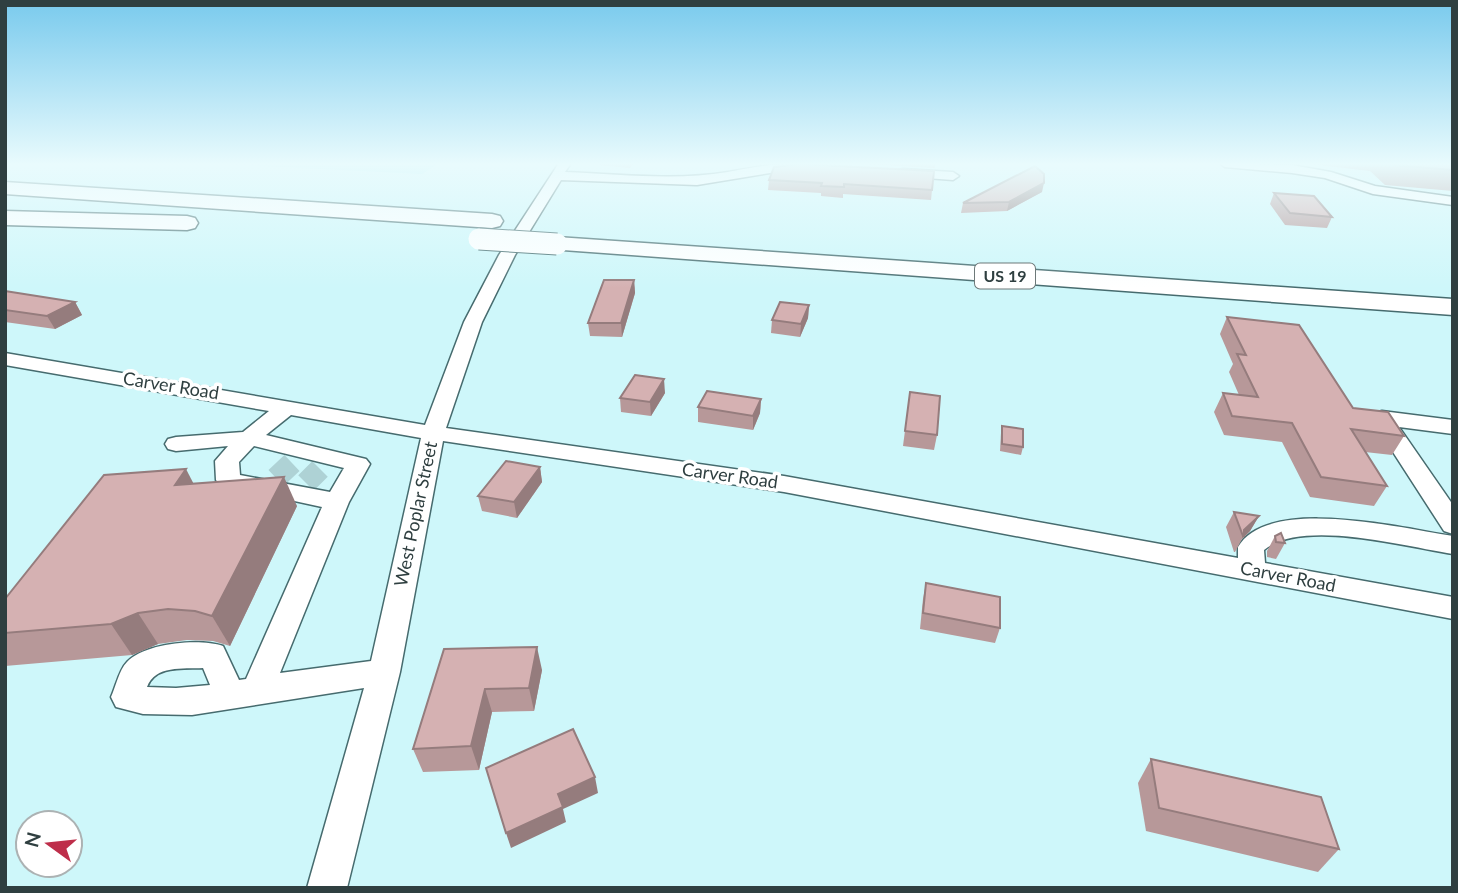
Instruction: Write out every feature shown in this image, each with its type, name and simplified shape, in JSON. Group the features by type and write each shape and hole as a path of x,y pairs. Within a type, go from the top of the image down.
{"highway":[{"name":"US 19","path":"5,205 283,226 485,230"},
{"name":"US 19","path":"211,205 562,235 1453,285"},
{"path":"5,218 283,226"},
{"name":"US 19","path":"562,235 1453,307"}],"street":[{"name":"West Poplar Street","path":"327,888 384,672 433,433 473,322 507,255 539,205"},
{"name":"Carver Road","path":"5,359 433,433 784,484 1453,608"},
{"path":"289,406 248,438 228,461 228,480 358,464 244,693 384,672"},
{"path":"1450,430 1382,418 1453,525"},
{"path":"176,444 248,438 337,502"},
{"path":"1252,570 1251,547 1267,535 1293,529 1326,528 1453,545"}],"building":[{"path":"1283,205 1321,205 1332,217 1290,213"},
{"path":"604,280 634,280 621,323 588,323"},
{"path":"5,291 75,302 47,316 5,310"},
{"path":"780,302 809,305 801,324 772,320"},
{"path":"1227,317 1299,325 1353,408 1388,412 1404,436 1351,429 1387,486 1321,477 1292,423 1232,416 1223,393 1258,397 1237,354 1246,355"},
{"path":"635,375 664,379 650,402 620,398"},
{"path":"707,391 761,399 753,416 698,407"},
{"path":"910,392 940,396 937,435 905,431"},
{"path":"1002,426 1023,429 1023,447 1002,444"},
{"path":"506,461 540,467 514,502 478,496"},
{"path":"186,469 175,485 284,477 212,616 195,611 168,609 138,613 111,624 5,633 5,599 104,475"},
{"path":"1234,512 1259,516 1244,530 1244,536 1243,536"},
{"path":"1281,533 1285,543 1276,542 1275,536"},
{"path":"926,583 1000,597 1000,628 923,613"},
{"path":"537,647 529,688 485,689 471,746 413,749 444,649"},
{"path":"573,729 595,777 558,794 563,807 506,833 486,768"},
{"path":"1151,759 1321,797 1339,849 1159,808"}],"tunnel":[{"path":"276,478 292,463"},
{"path":"306,483 320,469"}]}
